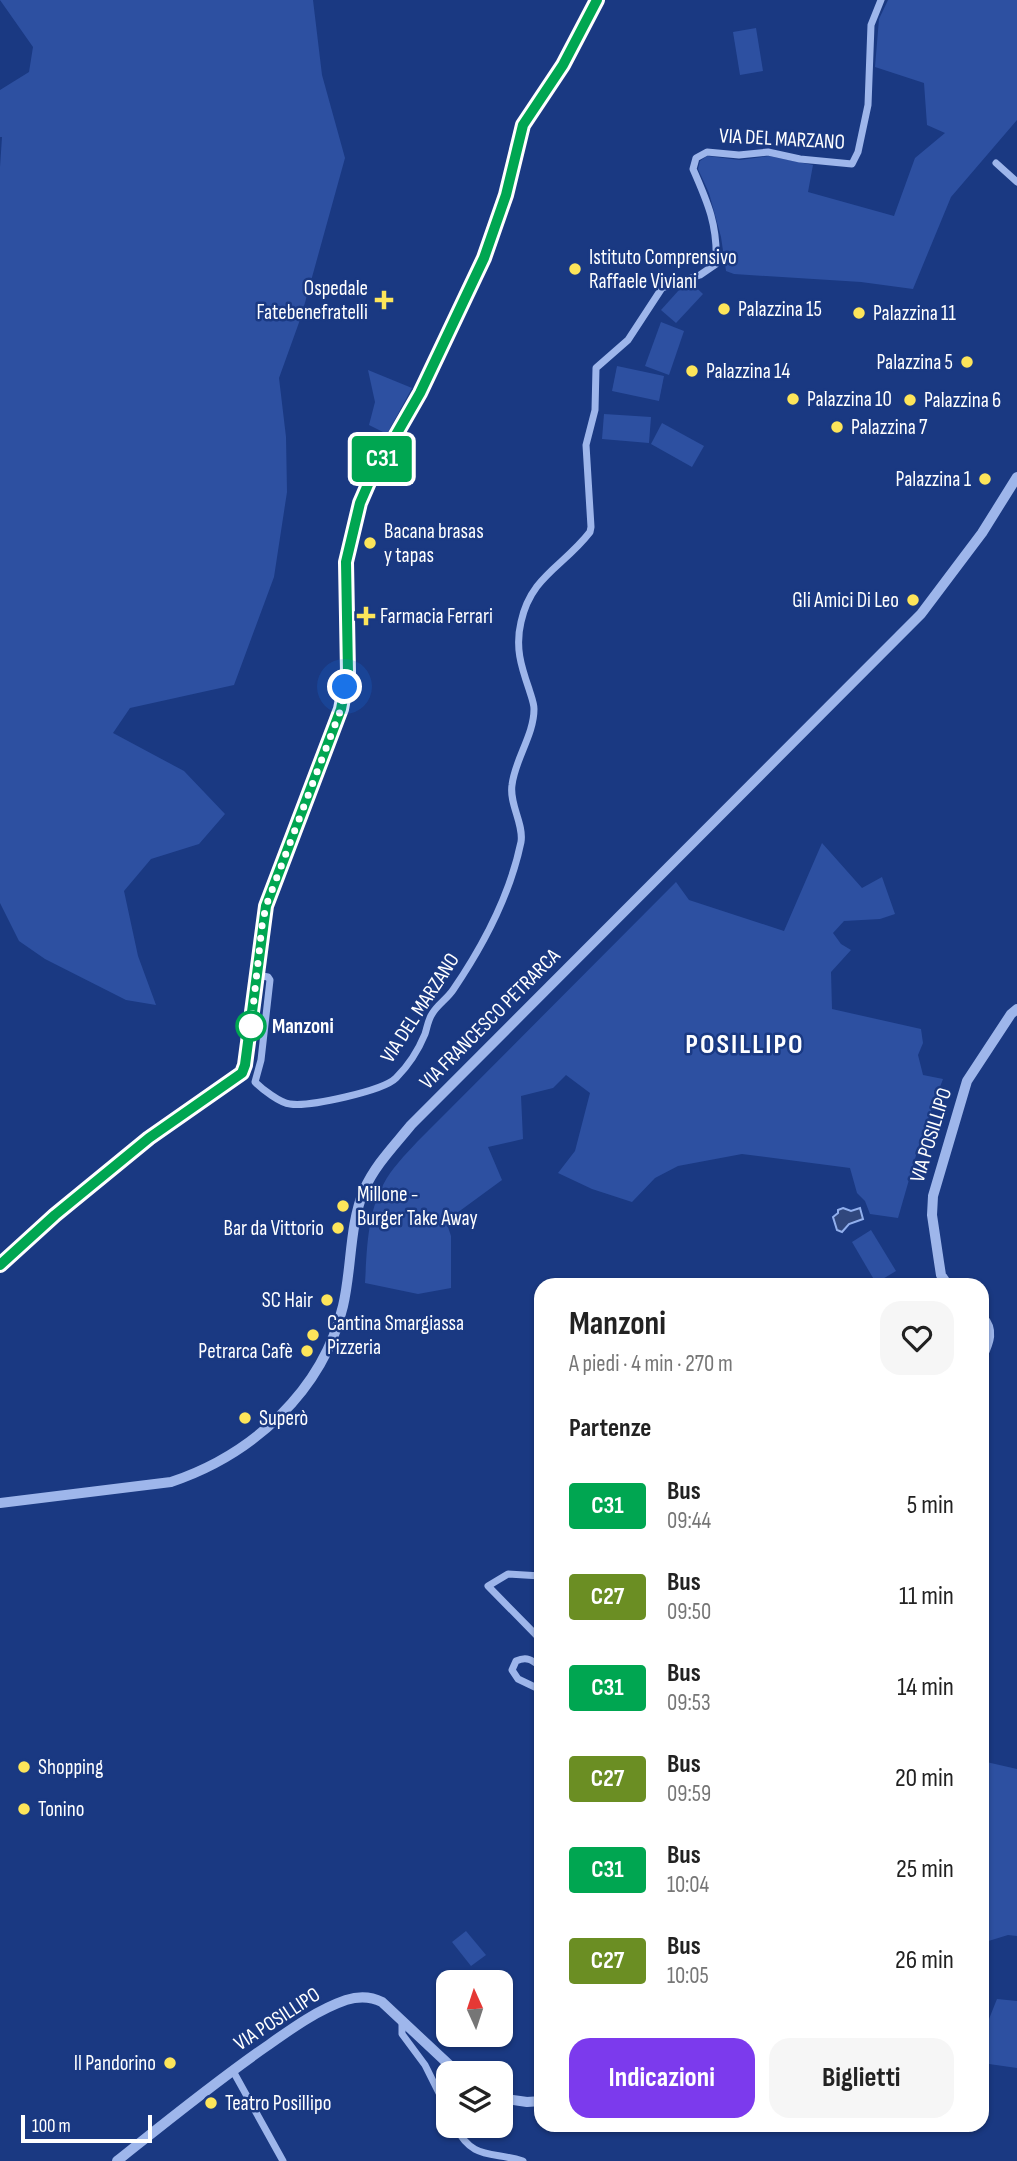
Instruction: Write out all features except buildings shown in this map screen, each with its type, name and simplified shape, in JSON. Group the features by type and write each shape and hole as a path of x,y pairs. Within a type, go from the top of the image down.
{"street":[{"path":"0,1265 55,1215 149,1138 242,1073 248,1055 266,906 341,709 348,673 346,562 360,503 370,480 420,393 484,258 506,195 523,125 563,65 597,0"},
{"name":"VIA DEL MARZANO","path":"257,975 270,980 261,1060 255,1082 288,1104 318,1103 360,1093 394,1081 412,1061 432,1014 458,982 494,919 516,861 522,838 511,787 519,756 533,721 535,707 519,658 519,634 525,607 537,585 547,572 580,545 591,527 586,445 595,410 596,368 628,340 662,288 700,275 716,264 717,239 703,190 693,169 699,155 707,152 739,155 768,152 800,159 852,164 858,152 868,105 871,25 881,0"},
{"path":"996,163 1017,182"},
{"name":"VIA FRANCESCO PETRARCA","path":"0,1503 171,1482 233,1454 272,1424 300,1393 324,1358 342,1308 356,1216 377,1164 411,1125 921,614 986,526 1017,477"},
{"name":"VIA POSILLIPO","path":"942,1278 932,1215 935,1186 967,1081 1011,1014 1017,1010"},
{"path":"534,1576 508,1574 488,1586 534,1633"},
{"path":"534,1661 525,1658 516,1661 512,1670 517,1679 534,1687"},
{"name":"VIA POSILLIPO","path":"117,2161 233,2071 295,2027 332,2006 352,1999 373,1997 382,2002 445,2061"},
{"path":"402,2021 402,2034 425,2065 436,2087"},
{"path":"233,2071 283,2161"},
{"path":"513,2100 534,2102"},
{"path":"462,2138 480,2154 523,2161"}],"shaded area":[{"path":"0,0 313,0 322,75 345,158 301,317 279,378 286,437 287,492 274,577 234,685 130,708 113,733 184,771 225,814 199,844 151,859 124,891 138,956 156,1005 126,1000 45,959 19,941 0,903 0,90 29,72 33,47"},
{"path":"888,0 1017,0 1017,120 951,197 913,289 861,282 734,274 726,271 721,237 709,193 698,169 700,161 707,156 740,160 769,156 813,165 808,192 894,216 915,158 945,133 927,125 924,83 875,67 879,19"},
{"path":"756,28 763,71 740,75 733,32"},
{"path":"688,280 703,294 676,323 661,310"},
{"path":"661,322 684,331 669,375 645,366"},
{"path":"617,366 664,376 659,401 612,391"},
{"path":"368,370 412,388 387,434 369,425 375,402"},
{"path":"604,414 651,417 649,443 602,439"},
{"path":"662,423 704,446 692,467 651,444"},
{"path":"822,843 862,888 882,877 895,914 880,919 844,921 833,933 841,944 851,950 831,972 832,1009 921,1029 923,1043 918,1055 923,1075 943,1079 921,1138 898,1218 870,1214 865,1201 857,1193 850,1168 742,1154 678,1166 655,1178 632,1202 592,1189 558,1173 575,1151 590,1093 566,1075 553,1088 521,1096 523,1139 488,1147 502,1180 446,1221 451,1236 451,1288 418,1294 365,1283 374,1208 383,1185 394,1168 676,882 689,900 784,931"},
{"path":"843,1208 851,1211 860,1208 863,1219 849,1224 842,1232 837,1230 833,1217"},
{"path":"871,1230 896,1271 884,1278 873,1278 852,1242"},
{"path":"989,1763 1017,1769 1017,1936 1008,1935 989,1941"},
{"path":"466,1931 486,1955 471,1966 452,1942"},
{"path":"997,1999 1017,2001 1017,2068 989,2064 989,2019"}],"bus line":[{"name":"C31","path":"0,1265 55,1215 149,1138 242,1073 248,1055 266,906 341,709 348,673 346,562 360,503 370,480 420,393 484,258 506,195 523,125 563,65 597,0"}],"place":[{"name":"Istituto Comprensivo Raffaele Viviani","path":"575,269"},
{"name":"Ospedale Fatebenefratelli","path":"384,300"},
{"name":"Palazzina 15","path":"724,309"},
{"name":"Palazzina 11","path":"859,313"},
{"name":"Palazzina 5","path":"967,362"},
{"name":"Palazzina 14","path":"692,371"},
{"name":"Palazzina 10","path":"793,399"},
{"name":"Palazzina 6","path":"910,400"},
{"name":"Palazzina 7","path":"837,427"},
{"name":"Palazzina 1","path":"985,479"},
{"name":"Bacana brasas y tapas","path":"370,543"},
{"name":"Gli Amici Di Leo","path":"913,600"},
{"name":"Farmacia Ferrari","path":"366,616"},
{"name":"Manzoni","path":"251,1026"},
{"name":"Millone - Burger Take Away","path":"343,1206"},
{"name":"Bar da Vittorio","path":"338,1228"},
{"name":"SC Hair","path":"327,1300"},
{"name":"Cantina Smargiassa Pizzeria","path":"313,1335"},
{"name":"Petrarca Cafè","path":"307,1351"},
{"name":"Superò","path":"245,1418"},
{"name":"Shopping","path":"24,1767"},
{"name":"Tonino","path":"24,1809"},
{"name":"Il Pandorino","path":"170,2063"},
{"name":"Teatro Posillipo","path":"211,2103"}],"district":[{"name":"POSILLIPO","path":"745,1044"}],"route":[{"path":"251,1026 266,906 341,709 345,687"}]}
